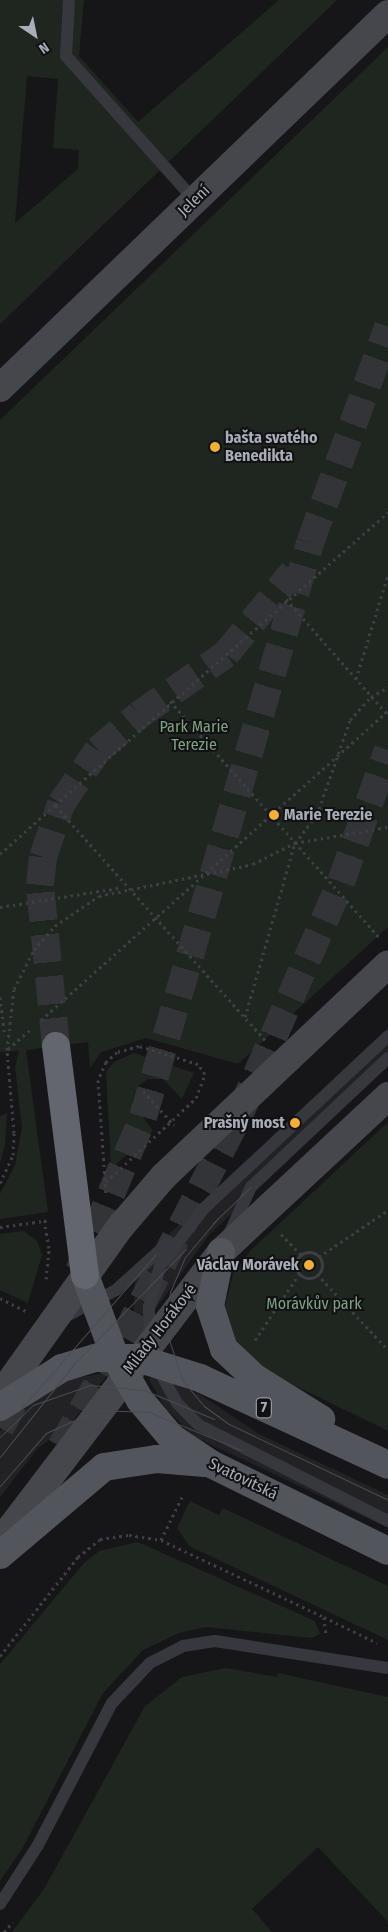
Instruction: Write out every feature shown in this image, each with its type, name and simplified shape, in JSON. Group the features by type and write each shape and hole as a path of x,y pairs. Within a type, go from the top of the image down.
{"highway":[{"path":"56,1046 85,1275"}],"main road":[{"name":"Jelení","path":"0,388 388,14"},
{"path":"0,1396 39,1319 85,1275 130,1214 188,1152 385,952"},
{"name":"Milady Horákové","path":"0,1542 136,1358 221,1252 388,1096"},
{"path":"221,1252 210,1306 224,1349 255,1378 388,1460"},
{"name":"Svatovítská","path":"85,1275 94,1302 136,1358 158,1423 211,1464 388,1550"},
{"path":"0,1407 62,1368 136,1358"},
{"name":"7","path":"136,1358 388,1465"},
{"path":"0,1555 104,1466 157,1459 211,1464"}],"lane":[{"path":"69,0 66,56 195,201"},
{"path":"39,1319 94,1302 133,1276 388,1036"},
{"path":"221,1252 251,1187 388,1058"},
{"path":"204,1208 160,1266 136,1358 166,1387 199,1425 388,1521"},
{"path":"0,1904 38,1845 112,1703 140,1671 183,1646 215,1641 323,1655 388,1668"}],"path":[{"path":"0,854 170,701 388,512"},
{"path":"356,679 388,575"},
{"path":"7,1050 336,756 387,713 286,599"},
{"path":"245,1017 295,843 317,815 350,720 371,697 388,687"},
{"path":"170,701 272,815 385,952"},
{"path":"55,805 270,1046"},
{"path":"0,907 205,874 266,860 295,843 388,827"},
{"path":"7,1050 14,989 34,950 78,908 128,886"},
{"path":"0,997 7,1050 14,1133 13,1154 0,1183"},
{"path":"106,1182 196,1098 205,1074 198,1064 139,1046 117,1052 106,1062 98,1080 107,1198"},
{"path":"143,1091 174,1125"},
{"path":"319,1257 388,1210"},
{"path":"0,1227 44,1221"},
{"path":"249,1349 299,1274 301,1255 280,1233"},
{"path":"301,1255 308,1252 319,1257"},
{"path":"317,1274 322,1268 319,1257"},
{"path":"299,1274 317,1274 388,1350"},
{"path":"0,1298 39,1319"},
{"path":"161,1540 182,1497"},
{"path":"0,1656 78,1557 100,1539 129,1535 161,1540 388,1648"},
{"path":"323,1655 324,1617"},
{"path":"4,1932 16,1918"}],"shaded area":[{"path":"388,1028 388,1066 209,1235 133,1340 135,1266"},
{"path":"109,1372 70,1425 38,1448 0,1497 0,1431 25,1400 66,1380"},
{"path":"153,1374 201,1395 257,1433 388,1495 388,1528 195,1437 166,1409 149,1380"}],"green space":[{"path":"0,0 84,0 79,56 138,122 279,0 337,0 0,324","holes":["27,76 58,79 53,148 79,150 78,169 15,223"]},
{"name":"Park Marie Terezie","path":"388,47 388,927 238,1064 146,1038 101,1052 90,1068 88,1042 26,1050 48,1212 0,1219 0,1194 15,1165 22,1128 15,1067 19,1051 0,1052 0,420"},
{"path":"134,1053 194,1073 182,1099 163,1079 148,1079 137,1087 132,1102 153,1131 111,1169 106,1072 114,1062"},
{"path":"7,1113 5,1145 0,1163 0,1116"},
{"name":"Morávkův park","path":"388,1122 388,1431 257,1367 235,1343 224,1310 233,1274 251,1250"},
{"path":"24,1231 37,1241 42,1255 28,1303 0,1290 0,1234"},
{"path":"190,1501 219,1515 223,1508 388,1586 388,1640 189,1546 177,1528"},
{"path":"138,1542 315,1621 320,1634 312,1638 206,1627 179,1633 143,1650 103,1693 22,1849 0,1881 0,1664 84,1563 99,1551"},
{"path":"226,1668 277,1677 278,1673 388,1697 388,1922 318,1847 252,1909 272,1932 12,1932 44,1889 145,1706 182,1677"}],"tunnel":[{"path":"79,1271 143,1117 310,543 388,327"},
{"path":"56,1046 40,885 43,857 61,804 98,750 139,715 226,654 293,572"},
{"path":"61,1447 124,1338 240,1113 341,882 388,750"},
{"path":"0,1428 22,1388"}],"tram line":[{"path":"213,1223 251,1187"},
{"path":"218,1218 185,1257 170,1292 166,1331 183,1381 204,1406 229,1424 388,1500"},
{"path":"0,1457 74,1364 186,1249"},
{"path":"20,1410 155,1255"},
{"path":"0,1437 33,1405 90,1385 144,1390 214,1419"},
{"path":"0,1486 46,1433 97,1410 149,1412 241,1450"}],"place":[{"name":"bašta svatého Benedikta","path":"215,447"},
{"name":"Marie Terezie","path":"274,815"},
{"name":"Prašný most","path":"295,1123"},
{"name":"Václav Morávek","path":"309,1265"}]}
